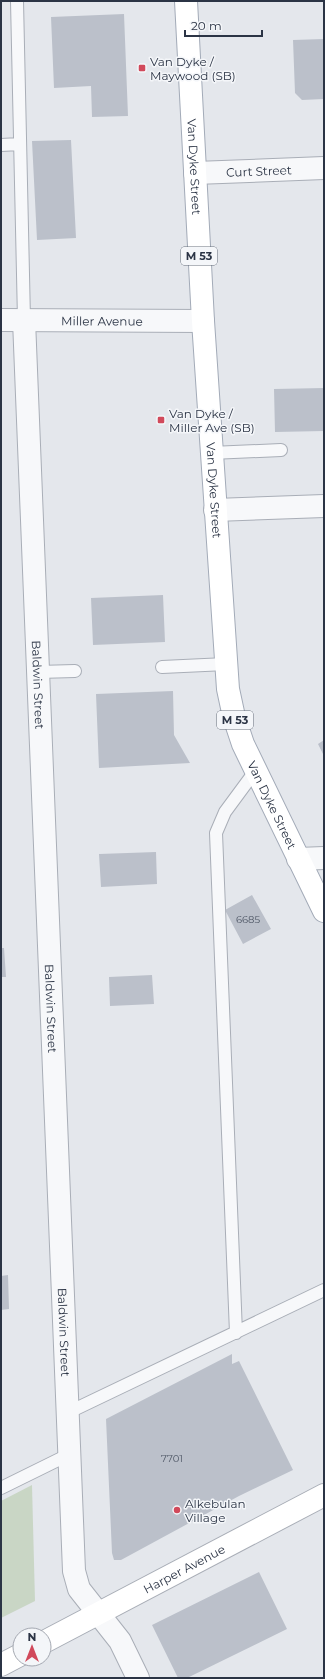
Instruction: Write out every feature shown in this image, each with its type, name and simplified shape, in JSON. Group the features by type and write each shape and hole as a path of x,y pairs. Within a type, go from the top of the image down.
{"main road":[{"name":"Van Dyke Street","path":"186,1 211,453 228,689 234,717 243,744 324,911"},
{"name":"Harper Avenue","path":"52,1638 324,1495"},
{"path":"1,1665 12,1659"}],"street":[{"name":"Curt Street","path":"195,173 324,168"},
{"name":"Miller Avenue","path":"1,320 203,321"},
{"name":"Baldwin Street","path":"24,320 66,1413 74,1571 79,1589 120,1641 138,1678"},
{"path":"215,510 324,506"},
{"path":"298,859 324,858"}],"lane":[{"path":"17,1 24,320"},
{"path":"1,144 20,144"},
{"path":"211,453 280,450"},
{"path":"162,667 226,664"},
{"path":"38,672 75,671"},
{"path":"236,1333 216,833 225,812 256,770"},
{"path":"66,1413 324,1290"},
{"path":"1,1488 68,1455"}],"green space":[{"path":"32,1485 35,1601 1,1618 1,1501"}],"building":[{"path":"124,14 128,116 92,117 91,86 54,88 51,17"},
{"path":"324,39 324,99 302,100 295,93 293,40"},
{"path":"71,140 76,238 37,240 32,141"},
{"path":"324,388 324,431 275,432 274,389"},
{"path":"163,595 165,642 93,645 91,598"},
{"path":"173,691 174,735 190,763 99,768 96,694"},
{"path":"324,740 324,756 318,744"},
{"path":"156,852 157,884 101,887 99,854"},
{"path":"252,895 271,929 243,944 225,910"},
{"path":"1,948 4,948 6,977 1,977"},
{"path":"152,975 154,1004 110,1006 109,977"},
{"path":"8,1275 9,1309 1,1310 1,1276"},
{"path":"232,1354 232,1364 239,1361 293,1470 239,1496 121,1560 114,1560 112,1553 106,1419"},
{"path":"259,1572 287,1629 187,1678 178,1678 152,1625"}],"place":[{"name":"Van Dyke / Maywood (SB)","path":"142,68"},
{"name":"Van Dyke / Miller Ave (SB)","path":"161,420"},
{"name":"Alkebulan Village","path":"177,1510"}]}
